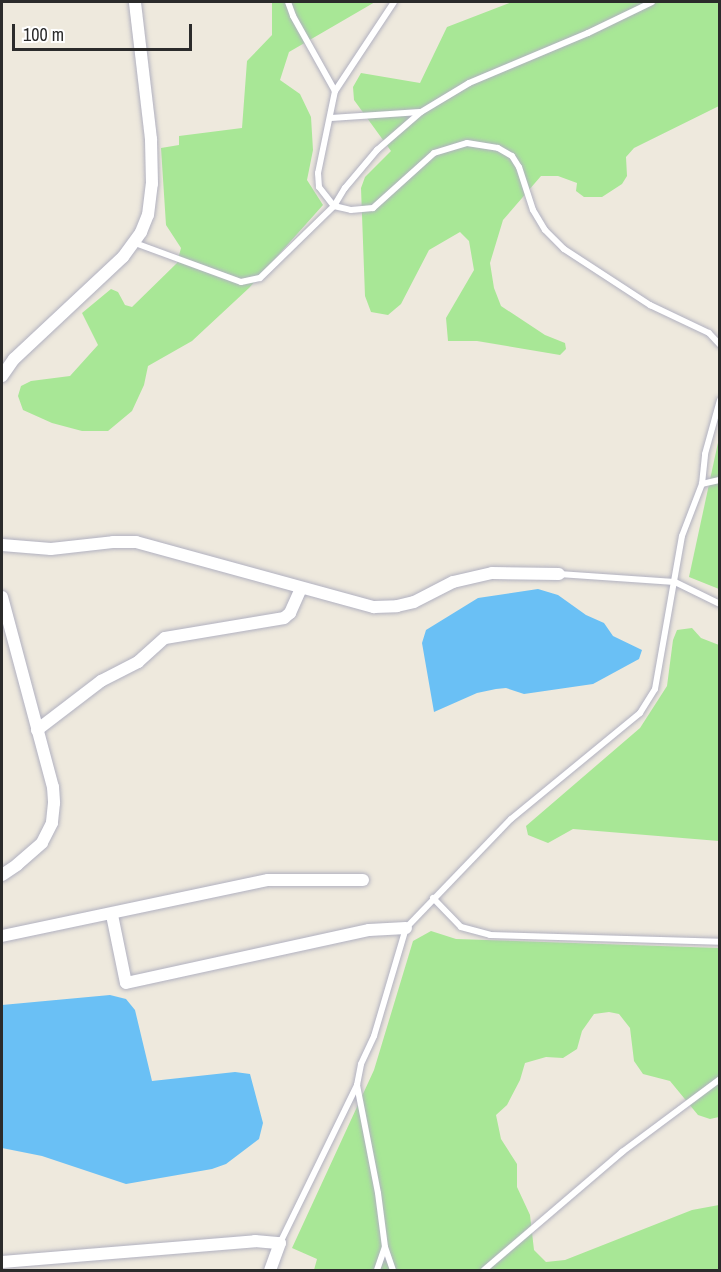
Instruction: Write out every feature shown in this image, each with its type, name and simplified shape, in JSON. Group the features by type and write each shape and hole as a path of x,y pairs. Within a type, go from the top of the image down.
{"street":[{"path":"2,376 14,359 111,271 135,243 148,215 152,167 135,2"},
{"path":"2,545 51,549 113,542 136,542 358,604 397,606 474,576 492,573 559,574"},
{"path":"38,730 101,681 138,662 165,638 284,618 290,613 301,588"},
{"path":"2,597 53,787 52,823 34,851 2,875"},
{"path":"2,936 112,915 268,880 363,880"},
{"path":"112,915 126,983 369,930 406,928"},
{"path":"2,1262 255,1241 280,1243 270,1270"}],"lane":[{"path":"288,2 293,16 335,91"},
{"path":"394,2 335,91 318,173 319,187 334,206 351,210 373,208 434,153 466,143 498,148 512,156 519,167 533,210 545,230 564,249 650,305 709,333 720,345"},
{"path":"135,243 241,282 260,278 334,206 345,188 377,150 421,112 469,83 588,33 652,2"},
{"path":"331,118 421,112"},
{"path":"280,1243 357,1084 361,1064 374,1036 406,928 511,819 640,713 655,689 682,536 702,484 705,454 720,400"},
{"path":"702,484 720,480"},
{"path":"559,574 675,582 720,604"},
{"path":"433,898 461,927 490,935 720,942"},
{"path":"484,1270 622,1152 720,1079"},
{"path":"357,1084 386,1247 393,1270"},
{"path":"377,1270 386,1247"}],"green space":[{"path":"272,2 375,2 289,52 280,80 300,94 311,117 313,150 307,180 323,205 249,288 192,341 148,366 144,385 132,411 108,431 82,431 52,423 23,410 18,396 21,386 31,381 70,376 98,345 82,313 111,289 118,292 125,305 132,307 177,263 181,248 166,225 161,148 179,145 179,136 242,128 247,61 272,35"},
{"path":"512,2 719,2 719,106 634,148 626,157 627,176 622,184 602,197 584,197 576,191 577,183 558,176 541,176 503,220 490,263 494,288 501,306 545,335 565,343 566,349 560,355 477,341 448,341 446,318 474,270 469,241 460,232 429,250 401,304 388,315 371,312 365,296 361,188 365,177 391,151 354,100 353,87 361,73 420,83 447,27"},
{"path":"719,438 719,589 689,577"},
{"path":"692,628 701,638 719,645 719,841 573,829 548,843 528,835 526,826 640,728 667,686 673,640 677,630"},
{"path":"431,931 456,939 719,948 719,1117 710,1119 698,1115 670,1081 643,1074 634,1061 630,1028 619,1014 609,1012 594,1014 582,1031 577,1049 563,1058 546,1057 525,1063 520,1080 507,1105 496,1115 501,1139 517,1164 517,1187 530,1215 534,1250 546,1262 565,1260 692,1210 719,1205 719,1270 314,1270 317,1259 292,1248 374,1070 413,941"}],"water":[{"path":"538,589 558,595 586,615 604,623 613,636 642,650 639,659 593,684 524,694 506,688 496,689 477,693 434,712 422,643 426,630 478,598"},
{"path":"110,995 126,999 135,1010 152,1081 235,1072 250,1074 263,1123 259,1139 226,1164 212,1169 126,1184 42,1156 2,1148 2,1005"}]}
